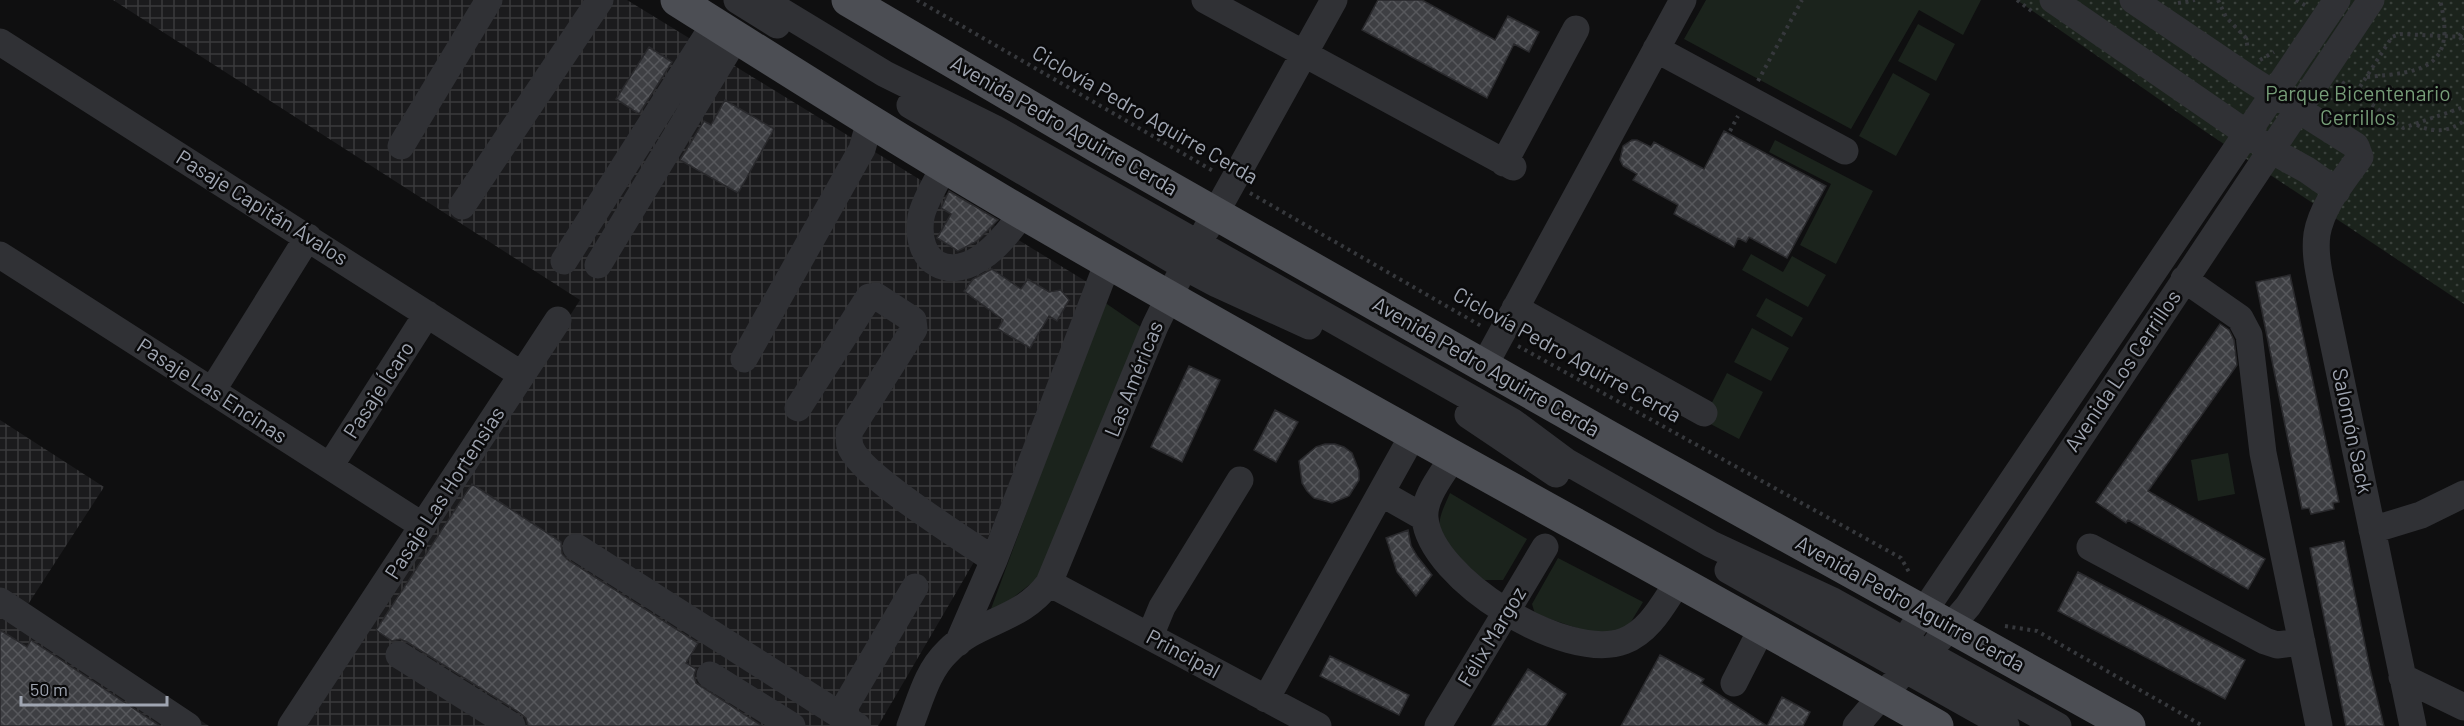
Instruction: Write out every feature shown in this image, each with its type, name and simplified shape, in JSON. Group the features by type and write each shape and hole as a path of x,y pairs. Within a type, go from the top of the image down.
{"main road":[{"path":"677,0 944,166 1108,262 1413,435 1762,628 1889,704 1937,726"},
{"name":"Avenida Pedro Aguirre Cerda","path":"848,0 980,79 1484,366 1946,609 2128,726"}],"street":[{"path":"401,146 489,0"},
{"path":"462,206 600,0"},
{"path":"737,0 947,127 1192,256"},
{"path":"763,0 895,80 994,128 1192,256 1217,284 1304,324 1450,404 1557,475 1907,656 2058,726"},
{"path":"1205,0 1509,165 1576,29"},
{"name":"Las Américas","path":"910,726 933,670 940,659 958,642 972,633 1020,610 1040,594 1049,582 1168,296 1334,0"},
{"path":"1484,366 1683,0"},
{"path":"2053,0 2271,150 2337,190"},
{"path":"2133,0 2298,109"},
{"name":"Avenida Los Cerrillos","path":"1946,609 2246,133 2337,0"},
{"name":"Avenida Los Cerrillos","path":"1856,726 1889,704 1907,656 1946,609 2184,279 2371,0"},
{"path":"564,261 725,30"},
{"path":"598,265 725,30"},
{"name":"Pasaje Capitán Ávalos","path":"0,42 522,375"},
{"path":"1656,49 1845,152"},
{"name":"Salomón Sack","path":"2298,109 2356,146 2360,157 2337,190 2320,224 2316,248 2324,298 2412,726"},
{"path":"744,359 862,149 870,121"},
{"path":"944,166 921,215 921,240 929,259 940,267 962,267 984,256 1002,241 1023,213"},
{"path":"212,391 308,237"},
{"name":"Pasaje Las Encinas","path":"0,255 423,526"},
{"path":"958,642 994,560 1108,262"},
{"path":"2184,279 2240,318 2249,335 2263,453 2319,726"},
{"path":"798,408 869,297 876,296 905,312 913,320 914,328 849,432 850,446 879,480 994,560"},
{"path":"1515,308 1704,413"},
{"name":"Pasaje Ícaro","path":"330,466 427,314"},
{"name":"Pasaje Las Hortensias","path":"291,726 558,320"},
{"path":"1266,699 1413,435"},
{"path":"1453,457 1428,501 1425,518 1433,543 1449,563 1483,596 1528,624 1571,639 1590,643 1615,643 1638,634 1648,625 1678,582"},
{"path":"1150,636 1162,607 1240,480"},
{"path":"1381,493 1425,518"},
{"path":"2372,530 2421,515 2464,494"},
{"path":"576,547 848,721 915,588"},
{"name":"Félix Margoz","path":"1438,726 1545,547"},
{"path":"2090,547 2265,641 2277,645 2302,642"},
{"name":"Principal","path":"1049,582 1318,726"},
{"path":"0,602 188,726"},
{"path":"1734,683 1762,628"},
{"path":"399,655 512,726"},
{"path":"1907,656 2006,726"},
{"path":"710,675 792,726"},
{"path":"2403,677 2464,707"},
{"name":"Avenida Los Cerrillos","path":"1840,726 1852,704 1889,704"}],"path":[{"name":"Ciclovía Pedro Aguirre Cerda","path":"917,0 1500,336 1901,558 1907,571 1946,609 2008,627 2037,631 2203,726"},
{"path":"1730,131 1803,0"},
{"path":"2176,3 2195,0"},
{"path":"2218,0 2226,17 2246,38 2248,51"},
{"path":"2296,0 2308,7"},
{"path":"2366,77 2416,71 2434,60 2444,43 2445,35 2440,0"},
{"path":"2464,29 2462,36 2464,44"},
{"path":"2356,93 2392,37 2400,34 2462,36"},
{"path":"2341,81 2403,128 2464,107"},
{"path":"2416,125 2436,131 2456,127 2464,121"}],"shaded area":[{"path":"113,0 627,0 1087,282 988,538 878,726 307,726 580,300"},
{"path":"0,420 104,487 27,606 209,726 0,726"}],"green space":[{"path":"1706,0 1981,0 1963,35 1919,10 1851,129 1684,39"},
{"name":"Parque Bicentenario Cerrillos","path":"2017,0 2464,0 2464,304 2203,130"},
{"path":"1918,24 1955,44 1936,81 1898,61"},
{"path":"1893,73 1930,94 1896,156 1859,136"},
{"path":"1775,140 1873,191 1836,264 1800,245 1831,184 1769,152"},
{"path":"1751,254 1783,272 1792,256 1826,275 1808,307 1742,270"},
{"path":"1766,298 1803,318 1792,337 1756,316"},
{"path":"1104,302 1145,330 1046,572 988,617"},
{"path":"1752,328 1789,348 1771,381 1734,362"},
{"path":"1727,373 1763,392 1739,439 1703,420"},
{"path":"2228,453 2235,494 2198,501 2191,460"},
{"path":"1450,493 1527,539 1503,580 1484,580 1446,543 1439,525"},
{"path":"1558,558 1643,602 1626,630 1604,637 1535,614 1532,604"}],"building":[{"path":"1378,0 1422,0 1495,40 1508,16 1539,32 1529,52 1514,44 1487,98 1362,30"},
{"path":"649,47 672,62 639,114 616,99"},
{"path":"725,100 774,129 738,193 680,160 704,121 711,125"},
{"path":"1724,131 1826,186 1787,258 1749,237 1746,242 1738,238 1734,247 1674,214 1678,205 1633,180 1637,174 1623,166 1620,160 1623,146 1632,140 1637,140 1651,147 1654,142 1704,169"},
{"path":"949,191 998,220 977,241 958,251 937,238 951,214 941,208"},
{"path":"992,269 1021,289 1028,279 1049,292 1061,290 1069,300 1057,321 1049,316 1030,348 998,329 1003,320 964,291 973,279"},
{"path":"2290,275 2339,502 2333,503 2334,509 2311,514 2309,508 2302,509 2256,282"},
{"path":"2220,324 2229,330 2234,340 2237,365 2148,491 2265,559 2248,589 2128,520 2126,523 2096,502"},
{"path":"1189,366 1220,380 1182,462 1151,447"},
{"path":"1275,410 1298,422 1276,462 1254,450"},
{"path":"1325,444 1344,447 1352,453 1359,471 1359,480 1349,496 1332,503 1314,498 1307,491 1302,483 1299,461 1316,447"},
{"path":"472,484 561,542 562,554 568,560 698,643 686,663 696,669 694,675 696,683 762,726 528,726 526,718 520,713 407,642 400,639 392,641 376,630"},
{"path":"1408,530 1411,546 1432,575 1416,596 1397,572 1386,538"},
{"path":"2344,541 2384,726 2346,726 2310,548"},
{"path":"2078,572 2245,660 2225,699 2058,611"},
{"path":"0,630 27,647 31,640 160,726 0,726"},
{"path":"1660,655 1704,679 1701,683 1767,726 1621,726"},
{"path":"1330,656 1409,695 1399,715 1320,676"},
{"path":"1528,669 1566,694 1546,726 1492,726"},
{"path":"1782,697 1810,712 1803,726 1767,726"}]}
